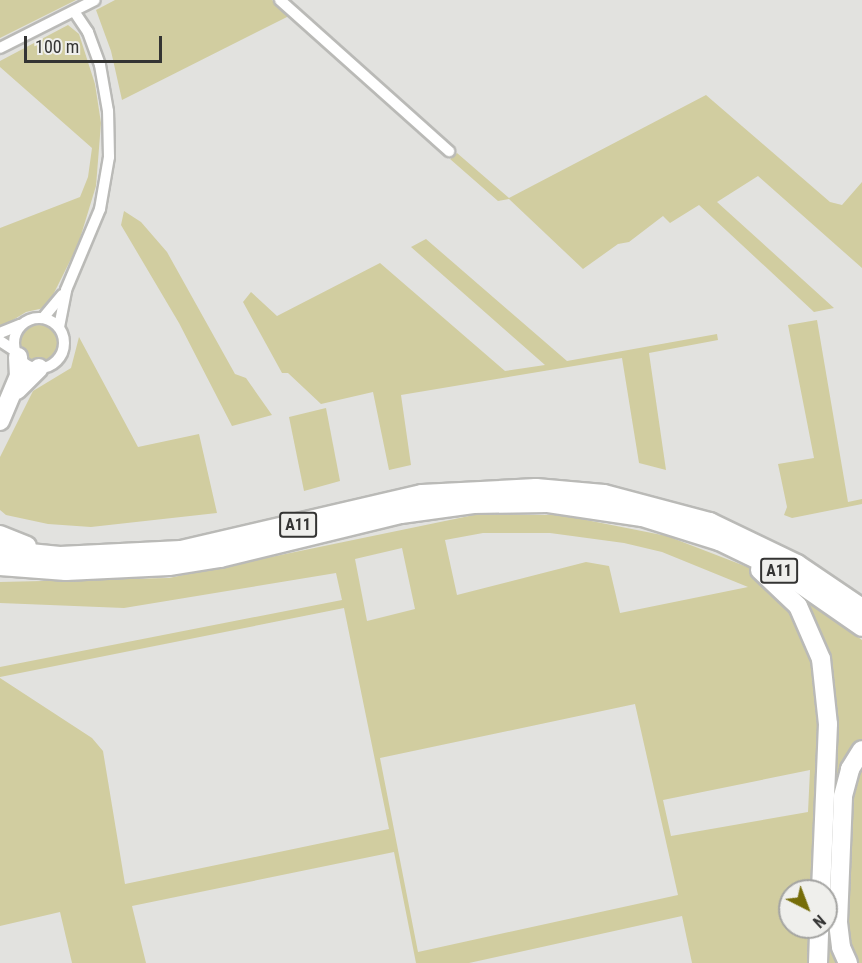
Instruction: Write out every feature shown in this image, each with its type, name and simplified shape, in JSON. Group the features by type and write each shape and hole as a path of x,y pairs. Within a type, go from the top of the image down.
{"highway":[{"path":"0,421 19,376 16,354"},
{"path":"12,396 25,378 39,369"},
{"name":"A11","path":"0,550 60,556 126,556 181,550 422,494 493,488 579,491 625,498 710,522 779,554 862,608"},
{"name":"A11","path":"0,566 112,571 220,558 401,514 473,504 538,502 594,508 688,530 783,572 862,627"},
{"path":"688,530 706,544 766,574 798,606 812,632 824,676 828,724 822,879"},
{"path":"0,535 60,556"},
{"path":"779,554 799,557 862,598"},
{"path":"0,576 78,578 112,571"},
{"path":"848,963 841,947 838,922 843,796 850,769 862,750"},
{"path":"818,963 819,939"}],"street":[{"path":"0,48 95,0"},
{"path":"280,0 449,151"},
{"path":"0,341 39,369 60,357 64,342 59,327 66,290 96,223 109,157 108,111 100,65 88,32 74,11"},
{"path":"0,333 43,318 66,290"},
{"path":"43,318 59,327"},
{"path":"16,354 15,333 20,325"}],"shaded area":[{"path":"0,0 76,0 0,38"},
{"path":"115,0 272,0 289,16 122,100 111,51 96,10"},
{"path":"68,25 79,34 95,84 101,123 96,186 78,245 50,301 44,308 26,312 0,328 0,228 80,197 88,177 92,148 0,67 0,61"},
{"path":"706,95 830,202 842,205 862,182 862,268 758,176 717,202 834,308 814,312 699,205 670,223 663,216 629,242 618,244 583,269 509,199 498,201 450,159 457,153 509,198"},
{"path":"124,211 141,222 167,252 235,374 246,378 272,415 232,426 179,323 121,225"},
{"path":"426,239 567,361 717,334 718,340 649,353 666,470 639,463 622,358 401,395 411,465 389,470 373,392 321,404 288,373 282,373 243,302 251,292 277,316 380,263 505,371 545,365 411,247"},
{"path":"817,320 848,502 862,499 862,504 792,518 784,515 787,507 778,464 814,458 788,325"},
{"path":"39,325 53,330 58,344 53,358 39,363 25,358 20,344 25,330"},
{"path":"79,337 138,447 199,434 217,513 91,527 48,524 6,515 0,510 0,457 33,391 71,368"},
{"path":"326,408 340,481 304,491 289,417"},
{"path":"474,515 561,515 667,536 750,568 788,600 807,631 822,694 816,879 778,879 778,939 814,939 813,963 692,963 682,916 469,963 416,963 394,852 132,906 146,963 72,963 60,912 0,926 0,678 92,738 103,751 125,884 389,829 344,608 0,677 0,667 342,600 336,573 124,608 0,603 0,582 169,578","holes":["483,533 550,533 624,543 662,552 748,587 620,613 609,566 586,562 457,595 445,540","402,548 415,609 367,621 355,559","635,704 678,895 418,952 380,758","810,770 808,812 671,836 663,800"]},
{"path":"792,590 862,640 862,744 851,757 843,963 822,963 823,939 838,939 838,879 826,879 833,706"},
{"path":"862,758 862,963 854,963 847,951 845,849 856,766"}]}
